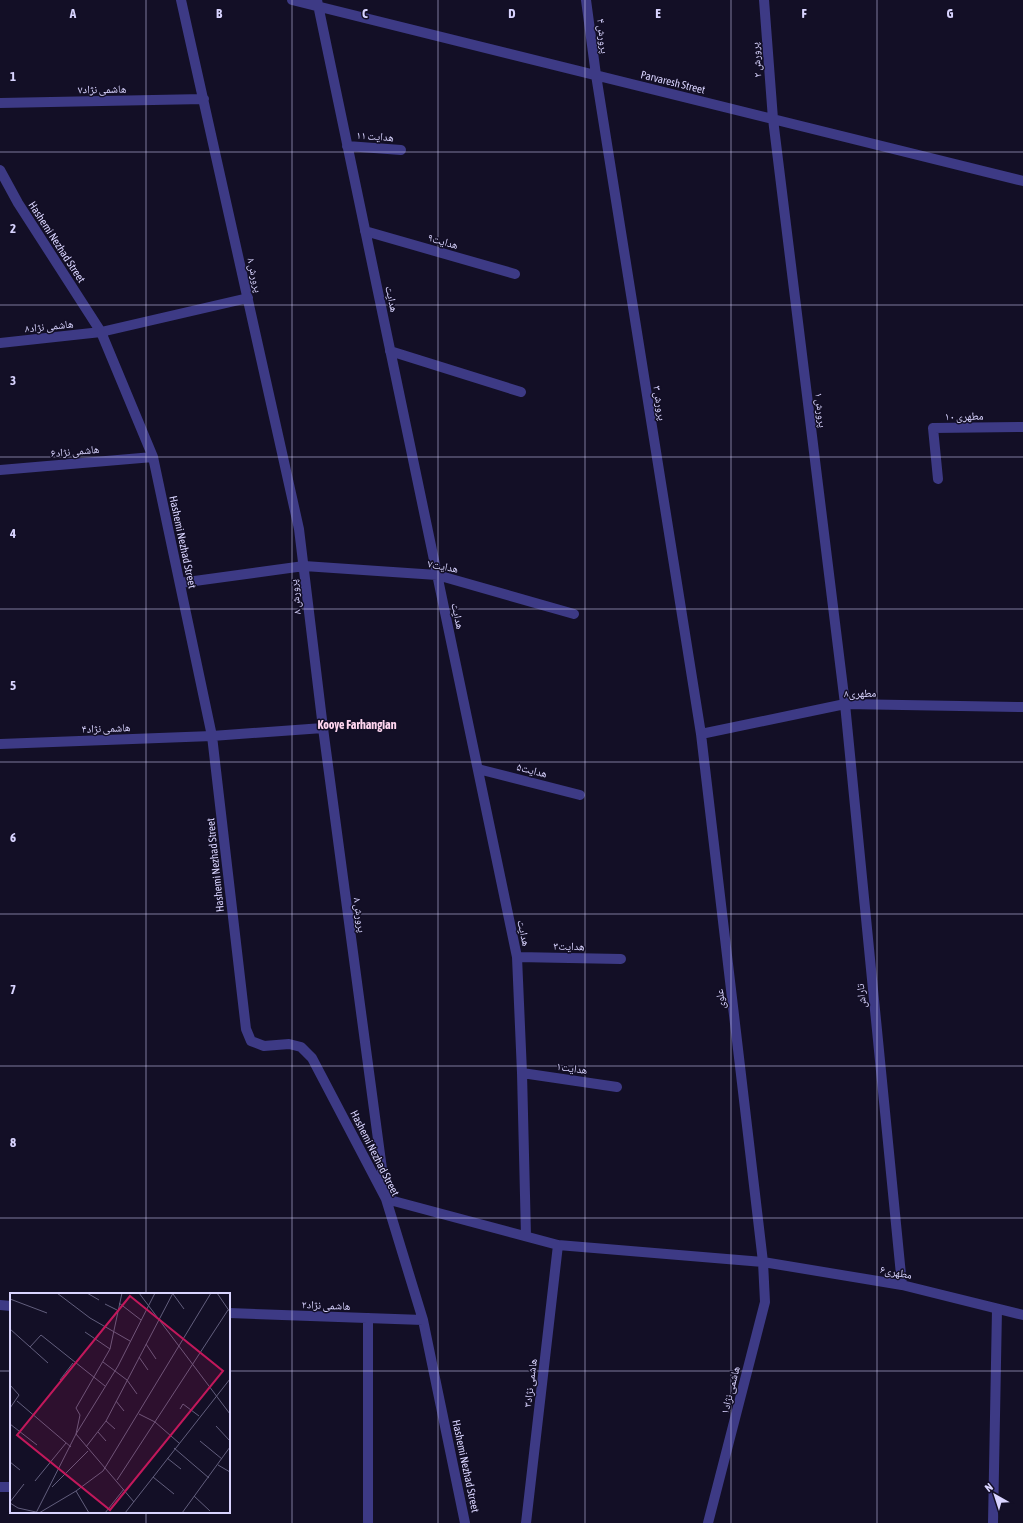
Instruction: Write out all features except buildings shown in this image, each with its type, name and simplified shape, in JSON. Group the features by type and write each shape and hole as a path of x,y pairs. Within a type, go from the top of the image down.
{"street":[{"name":"پرورش ۸","path":"181,0 299,529 323,728 386,1199"},
{"name":"Parvaresh Street","path":"292,0 318,3 596,75 1023,181"},
{"name":"پرورش ۴","path":"586,0 596,75"},
{"name":"پرورش ۲","path":"764,0 773,119"},
{"name":"هدایت","path":"318,3 517,957 522,1073 526,1236"},
{"name":"پرورش ۳","path":"596,75 701,734"},
{"name":"هاشمی نژاد۷","path":"0,103 204,99"},
{"name":"پرورش ۱","path":"773,119 845,704"},
{"name":"هدایت ۱۱","path":"347,146 401,150"},
{"name":"Hashemi Nezhad Street","path":"0,170 18,202 101,332 153,457 212,736 246,1029 251,1041 264,1046 289,1044 301,1047 312,1058 386,1199 423,1320 465,1523"},
{"name":"هدایت۹","path":"365,231 515,274"},
{"name":"هاشمی نژاد۸","path":"0,343 101,332 248,298"},
{"path":"390,351 521,392"},
{"name":"مطهری ۱۰","path":"938,479 933,428 1023,427"},
{"name":"هاشمی نژاد۶","path":"0,470 153,457"},
{"name":"هدایت۷","path":"180,583 304,566 437,575 574,614"},
{"name":"مطهری۸","path":"701,734 845,704 1023,707"},
{"name":"تاراش","path":"845,704 902,1285"},
{"name":"هاشمی نژاد۴","path":"0,744 212,736 323,728"},
{"name":"علوی","path":"701,734 764,1262"},
{"name":"هدایت۵","path":"478,769 580,795"},
{"name":"هدایت۳","path":"517,957 621,959"},
{"name":"هدایت۱","path":"522,1073 617,1086"},
{"name":"مطهری۶","path":"386,1199 558,1245 764,1262 902,1285 1023,1315"},
{"name":"هاشمی نژاد۳","path":"526,1523 558,1245"},
{"name":"هاشمی نژاد۱","path":"708,1523 765,1302 764,1262"},
{"path":"0,1305 10,1306"},
{"path":"993,1523 997,1309"},
{"name":"هاشمی نژاد۲","path":"230,1313 423,1320"},
{"path":"368,1318 368,1523"}],"district":[{"name":"Kooye Farhangian","path":"357,725"}]}
